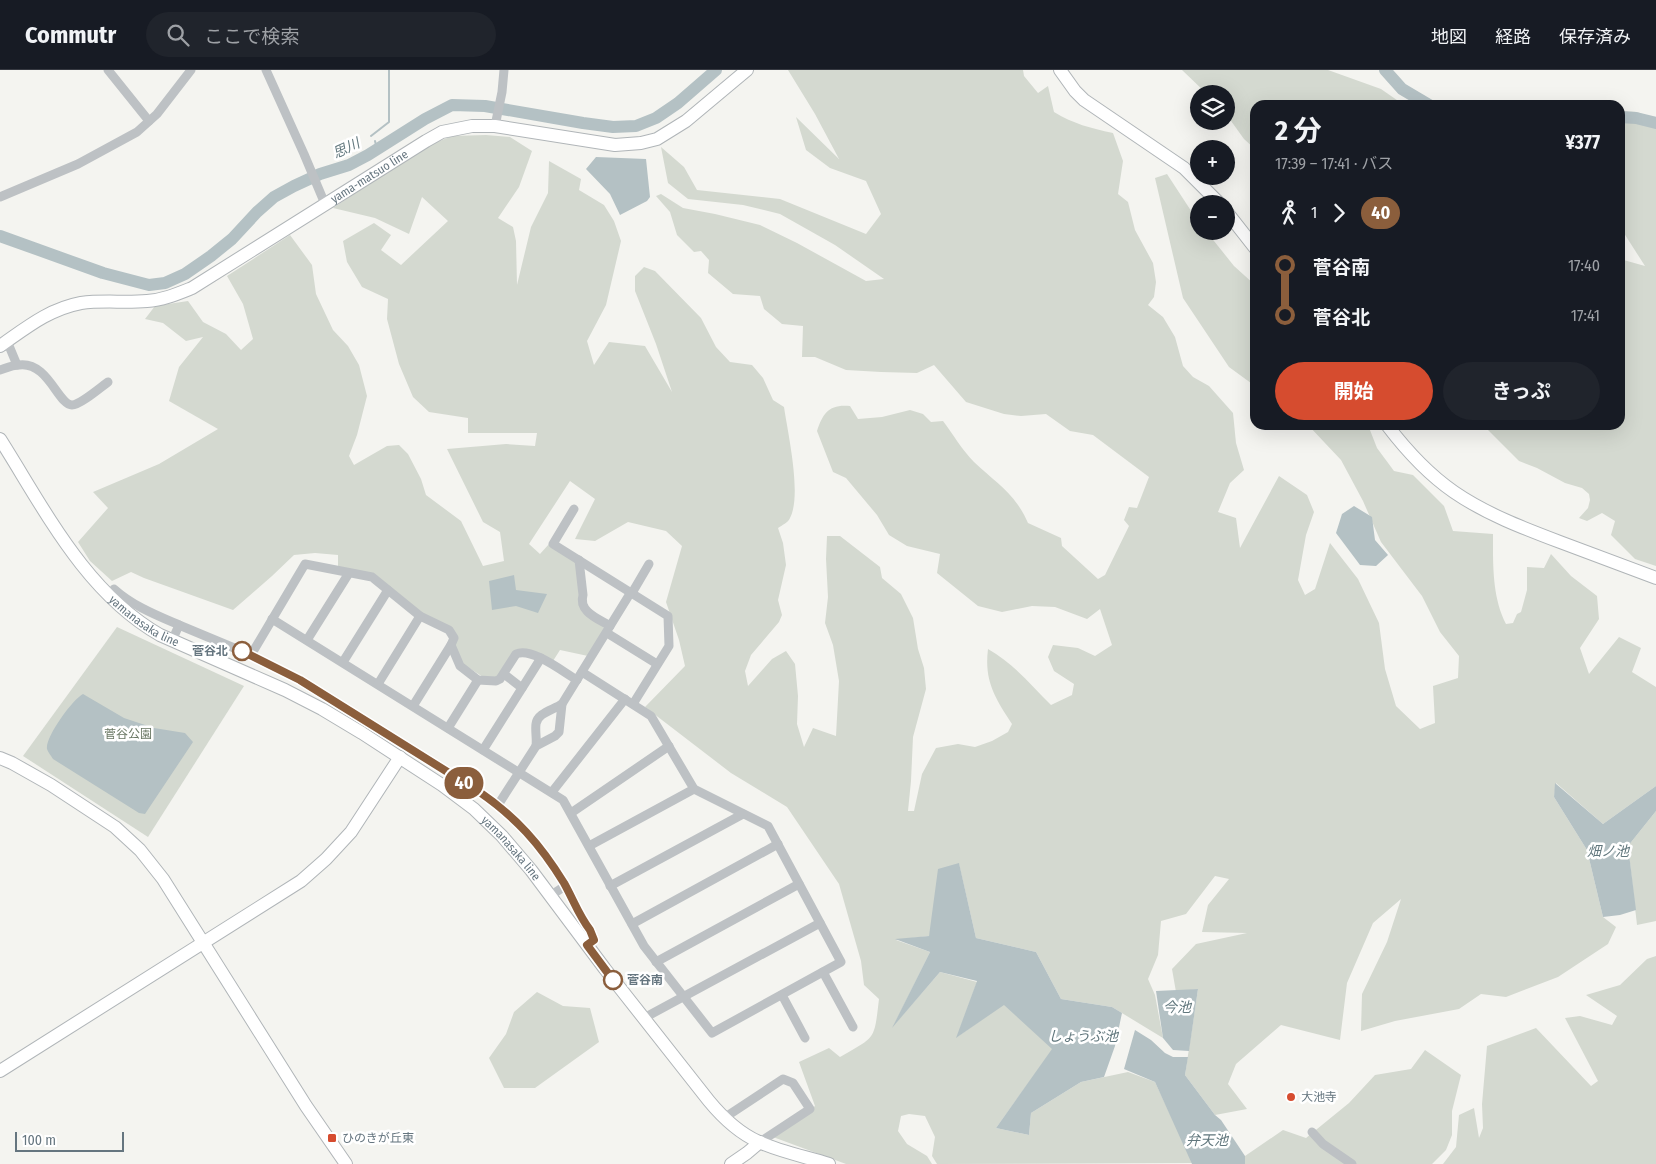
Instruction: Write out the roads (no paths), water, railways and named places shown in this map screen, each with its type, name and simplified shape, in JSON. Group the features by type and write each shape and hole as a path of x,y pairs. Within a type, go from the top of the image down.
{"main road":[{"name":"yama-matsuo line","path":"4,344 38,319 59,309 82,303 149,301 170,297 192,288 426,140 442,132 496,122 615,145 641,143 657,139 686,120 747,70"},
{"path":"1060,70 1084,100 1184,168 1211,195"},
{"path":"1235,222 1250,242"},
{"path":"1391,430 1412,456 1436,478 1454,492 1485,511 1536,533 1656,578"},
{"name":"yamanasaka line","path":"0,439 62,537 91,578 120,608 143,625 172,641 292,694 362,733 442,785 474,809 512,848 724,1118 739,1130 760,1142 830,1164"},
{"path":"0,758 51,785 115,827 140,850 163,879 306,1106 346,1164"},
{"path":"0,1071 301,881 326,859 350,832 400,758"},
{"path":"730,1164 760,1142"}],"street":[{"path":"108,70 149,121"},
{"path":"0,197 78,164 137,132 157,114 190,70"},
{"path":"266,70 325,204"},
{"path":"496,122 504,70"},
{"path":"4,344 17,365"},
{"path":"0,370 17,365 29,366 39,371 56,388 64,402 71,405 77,404 108,382"},
{"path":"574,509 553,544 668,616 669,646 633,704"},
{"path":"579,560 583,595 581,601 585,610 608,630 657,664"},
{"path":"251,655 306,564 372,576 420,616 449,630 454,638 413,706"},
{"path":"498,805 536,746 559,732 562,704 649,564"},
{"path":"307,640 349,573"},
{"path":"114,589 143,610 251,655 300,680 498,805 518,822 538,844 565,886 594,940 587,945"},
{"path":"343,662 388,590"},
{"path":"378,684 420,616"},
{"path":"272,619 563,800 644,946 712,1033 841,962 768,826 694,789 651,716 633,704 579,676 541,658 521,652 516,654 504,674 496,680 478,680 460,666 451,645"},
{"path":"172,641 179,625"},
{"path":"483,750 541,658"},
{"path":"504,674 522,688"},
{"path":"448,728 478,680"},
{"path":"552,792 624,699"},
{"path":"536,746 537,719 562,704"},
{"path":"571,813 668,746"},
{"path":"589,846 694,789"},
{"path":"610,886 743,814"},
{"path":"632,924 778,844"},
{"path":"656,962 799,884"},
{"path":"550,896 565,886"},
{"path":"644,1018 820,923"},
{"path":"823,972 853,1027"},
{"path":"782,995 805,1038"},
{"path":"724,1118 783,1079 793,1083 810,1109 760,1142"},
{"path":"1312,1132 1323,1144 1352,1164"}],"water":[{"path":"596,157 646,159 650,197 647,201 620,215 610,194 586,169"},
{"path":"1354,506 1372,517 1375,540 1388,555 1376,566 1360,565 1336,533 1342,514"},
{"path":"514,575 516,590 547,594 538,613 516,606 492,610 489,581"},
{"path":"83,694 124,718 154,728 185,733 193,742 145,814 139,813 53,759 48,751 50,736 60,719 78,697"},
{"name":"畑ノ池","path":"1555,783 1603,824 1656,786 1656,811 1628,846 1636,910 1620,915 1603,917 1587,850 1554,797"},
{"name":"しょうぶ池","path":"959,863 976,938 1036,952 1061,999 1112,1007 1122,1013 1115,1046 1104,1077 1081,1082 1031,1113 1029,1135 996,1128 1052,1049 1004,1005 956,1038 977,981 940,972 892,1028 930,952 895,939 929,936 938,869"},
{"name":"今池","path":"1198,989 1189,1051 1173,1050 1163,1038 1156,991"},
{"name":"弁天池","path":"1135,1030 1151,1040 1165,1053 1173,1057 1188,1057 1185,1075 1215,1115 1221,1120 1245,1156 1245,1164 1192,1164 1155,1082 1124,1069"}],"waterway":[{"path":"371,136 389,122 389,70"},
{"name":"思川","path":"0,236 103,273 149,285 165,283 185,274 211,256 232,239 274,197 320,174 349,165 452,105 485,106 613,127 636,126 656,118 678,103 716,70"},
{"name":"思川","path":"1385,70 1402,89 1421,100"},
{"name":"思川","path":"1625,117 1656,123"},
{"path":"375,141 377,149"}],"place":[{"name":"菅谷北","path":"242,651"},
{"name":"菅谷南","path":"613,980"},
{"name":"大池寺","path":"1291,1097"},
{"name":"ひのきが丘東","path":"332,1138"}],"park label":[{"name":"菅谷公園","path":"128,734"}]}
